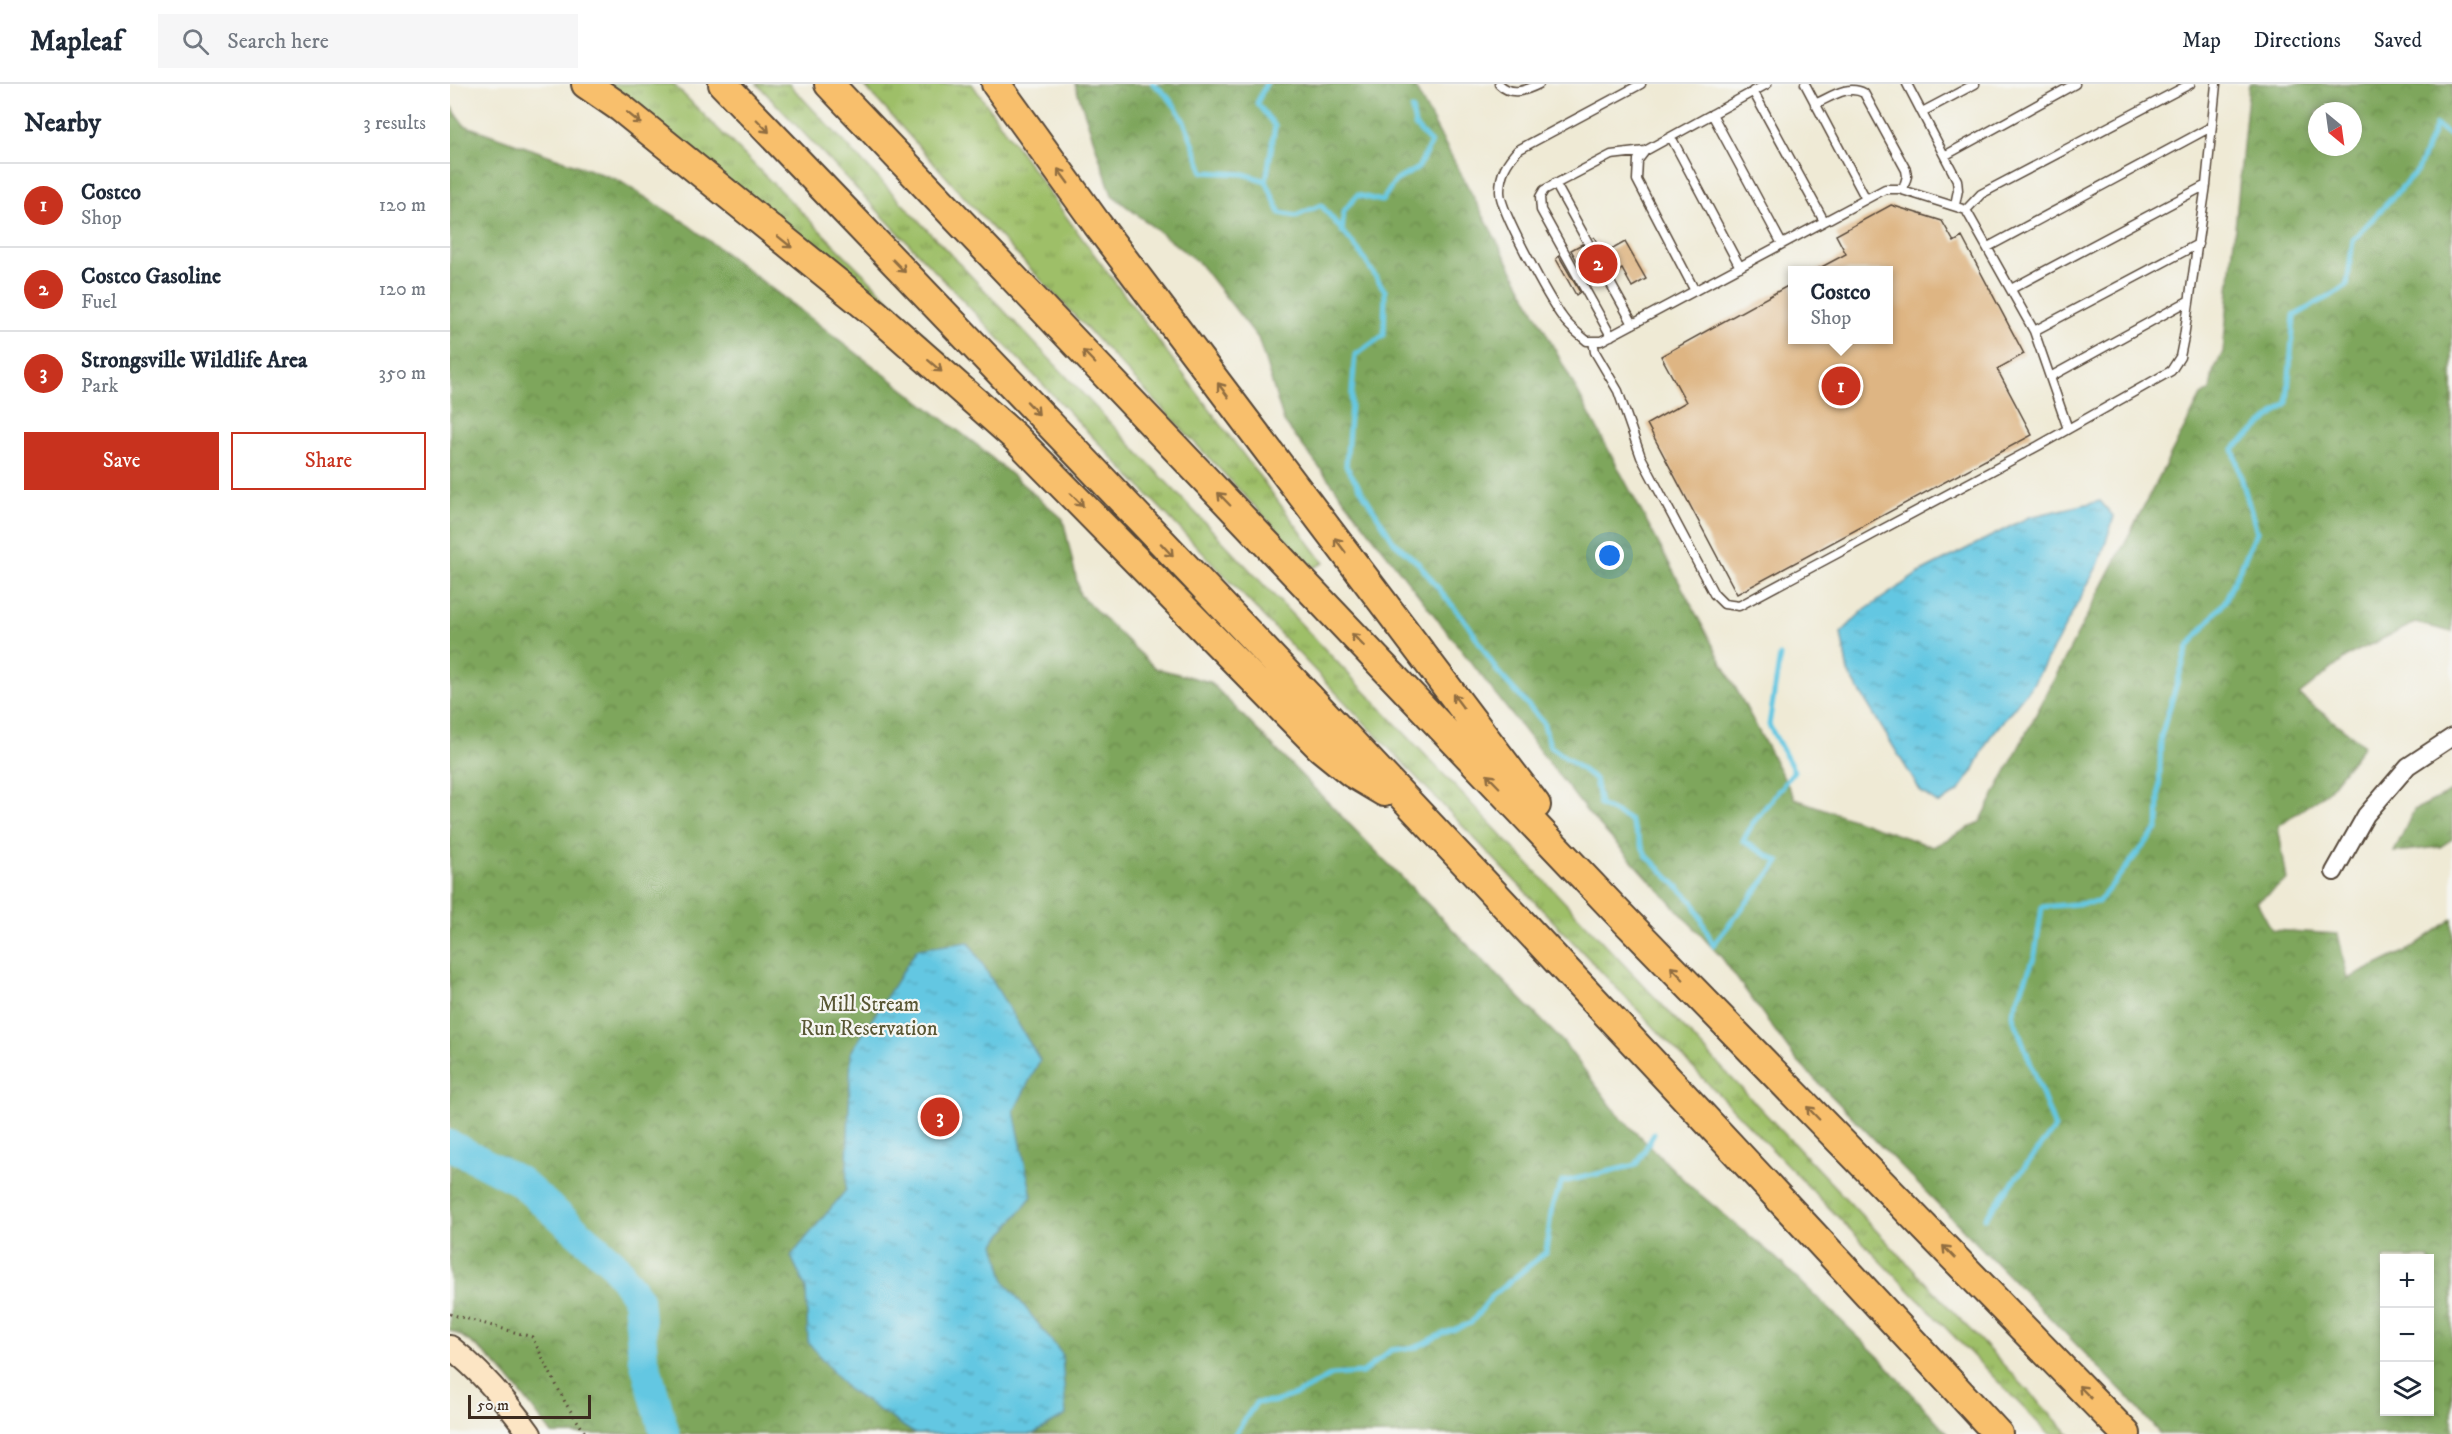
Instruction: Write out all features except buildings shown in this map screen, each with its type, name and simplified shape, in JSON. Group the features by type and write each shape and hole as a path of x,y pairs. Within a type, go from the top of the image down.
{"highway":[{"path":"586,84 621,108 877,315 1014,436 1320,747 1352,773 1413,809"},
{"path":"723,84 972,342 1646,1053 1998,1434"},
{"path":"829,84 1620,915 2126,1434"},
{"path":"996,84 1112,243 1620,915"}],"street":[{"path":"2334,872 2366,815 2408,766 2452,737"},
{"path":"450,1347 467,1360 493,1388 530,1434"}],"lane":[{"path":"1499,84 1504,89 1518,92 1539,84"},
{"path":"1641,84 1518,150 1506,163 1502,177 1499,193 1502,208 1510,224 1563,319 1587,341 1601,341 1611,336 1885,189 1904,190 1966,210 2034,331 2068,429"},
{"path":"1611,336 1541,210 1539,197 1544,190 1555,183 1611,155 1645,151 1767,84"},
{"path":"1805,84 1866,199"},
{"path":"1907,84 1957,180 1955,205"},
{"path":"1923,112 1974,84"},
{"path":"1946,155 2075,84"},
{"path":"1966,210 1981,194 2190,84"},
{"path":"1593,341 1595,352 1618,392 1641,457 1714,594 1719,600 1730,605 1742,604 2068,429 2171,371 2180,357 2198,244 2216,84"},
{"path":"1815,104 1846,89 1856,89 1864,93 1906,170 1904,190"},
{"path":"1753,91 1824,221"},
{"path":"1712,114 1782,244"},
{"path":"1988,247 2211,127"},
{"path":"1671,137 1740,267"},
{"path":"1645,151 1638,160 1637,180 1695,291"},
{"path":"1555,183 1633,324"},
{"path":"2011,289 2206,185"},
{"path":"2034,331 2198,244"},
{"path":"2050,377 2188,301"}],"path":[{"path":"450,1314 532,1337 566,1404 586,1434"}],"green space":[{"path":"603,84 673,84 978,388"},
{"path":"757,84 789,84 2069,1434 2049,1434 1690,1065"},
{"path":"863,84 972,84 1070,222 1324,563 1313,568 991,227"},
{"path":"1075,84 1413,84 1795,799 1933,847 1980,822 2201,396 2210,390 2213,372 2223,352 2249,84 2452,84 2452,632 2415,623 2351,654 2299,695 2364,745 2326,793 2278,826 2287,880 2257,902 2272,930 2338,934 2348,979 2410,949 2452,919 2452,1434 2160,1434 2128,1397 1797,1061 1722,958 1588,813 1284,422 1258,338 1199,263 1112,195"},
{"name":"Mill Stream Run Reservation","path":"450,105 464,125 618,180 683,221 977,445 1063,519 1080,595 1155,668 1210,682 1564,1043 1619,1116 1690,1186 1775,1257 1882,1360 1948,1434 552,1434 494,1362 480,1349 450,1330"},
{"path":"2452,791 2452,839 2440,847 2394,852 2414,810"}],"water":[{"path":"2100,501 2114,517 2099,563 2033,684 1990,737 1973,771 1958,792 1939,804 1921,792 1848,672 1841,633 1862,612 1919,573 2029,517"},
{"path":"969,942 1040,1060 1014,1111 1032,1196 995,1244 1005,1282 1062,1354 1066,1415 1033,1434 915,1434 847,1389 808,1342 806,1289 791,1256 846,1190 851,1052 917,949"}],"waterway":[{"path":"1153,84 1172,101 1179,112 1203,172 1244,174 1266,181 1280,213 1296,216 1321,205 1359,251 1385,291 1384,335 1355,355 1346,466 1394,542 1418,563 1469,626 1497,671 1543,722 1550,746 1595,779 1600,805 1630,820 1646,855 1694,903 1713,945 1779,862 1743,841 1753,823 1794,771 1769,725 1780,656"},
{"path":"1266,84 1257,103 1275,126 1266,181"},
{"path":"1342,231 1344,211 1357,195 1382,201 1395,181 1418,168 1431,143 1415,126 1412,109"},
{"path":"1985,1218 2055,1128 2012,1014 2035,955 2042,907 2098,902 2158,828 2161,736 2188,647 2225,601 2257,532 2233,449 2287,403 2294,316 2347,286 2353,240 2418,170 2436,125 2452,137"},
{"path":"1235,1434 1256,1403 1274,1402 1297,1394 1332,1375 1362,1373 1391,1350 1417,1347 1471,1323 1492,1296 1546,1252 1552,1206 1562,1182 1636,1165 1654,1134"},
{"path":"450,1145 519,1181 613,1263 638,1299 643,1356 665,1434"}],"place":[{"name":"Costco Gasoline","path":"1598,264"},
{"name":"Costco","path":"1841,386"},
{"name":"Strongsville Wildlife Area","path":"940,1117"}]}
